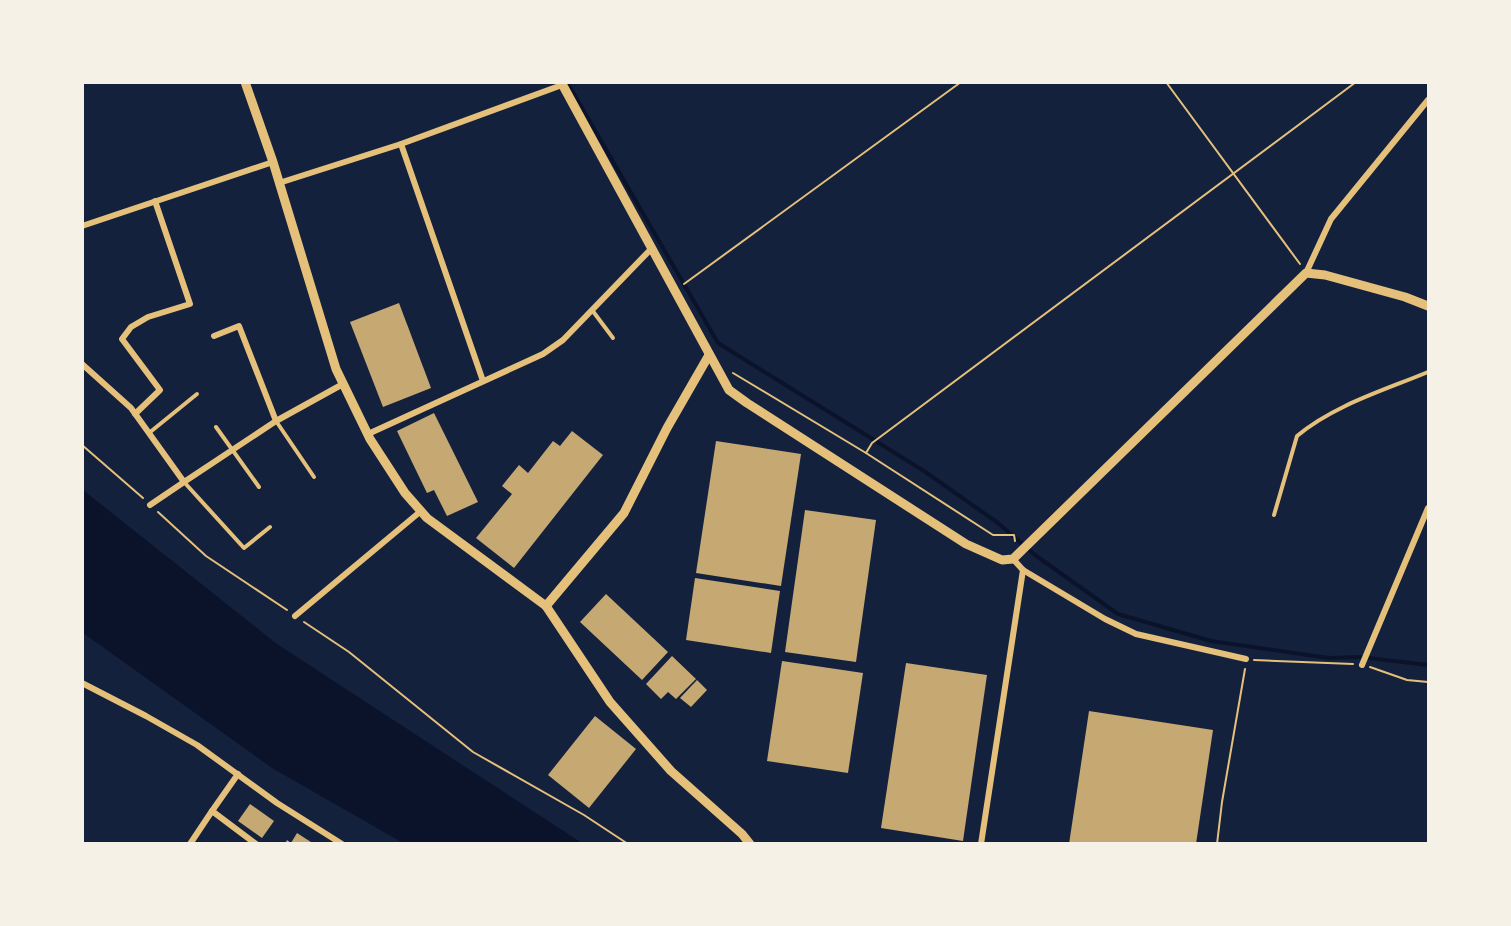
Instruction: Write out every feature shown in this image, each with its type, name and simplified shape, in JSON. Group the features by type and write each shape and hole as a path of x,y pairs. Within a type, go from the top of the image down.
{"street":[{"path":"245,82 273,162 336,369 368,434 405,493 427,518 546,606 610,702 672,771 750,843"},
{"path":"279,183 401,144 561,83 729,390 966,544 1002,560 1015,557 1306,273 1331,219 1428,100"},
{"path":"401,144 483,381"},
{"path":"82,226 273,162"},
{"path":"135,414 160,390 122,339 131,327 148,317 190,304 155,201"},
{"path":"368,434 543,354 563,340 652,248"},
{"path":"1306,273 1325,275 1405,297 1428,306 1428,313"},
{"path":"214,336 239,326 276,421"},
{"path":"546,606 624,513 667,428 709,354"},
{"path":"82,363 131,408 184,482"},
{"path":"150,505 276,421 343,384"},
{"path":"1362,665 1428,508"},
{"path":"295,616 421,512"},
{"path":"1015,557 1023,570 1105,619 1136,634 1246,659"},
{"path":"981,843 1023,570"},
{"path":"82,683 197,745 277,803 342,843"},
{"path":"190,843 238,774"},
{"path":"212,811 256,843"}],"lane":[{"path":"592,310 612,338"},
{"path":"1274,515 1298,436 1306,428 1336,411 1428,372"},
{"path":"149,433 197,394"},
{"path":"276,421 314,477"},
{"path":"216,427 259,487"},
{"path":"184,482 244,548 270,527"}],"path":[{"path":"675,291 961,82"},
{"path":"1166,82 1306,273"},
{"path":"866,453 872,443 1356,82"},
{"path":"733,373 866,453 993,535 1014,535 1015,557"},
{"path":"82,445 206,556 349,652 473,752 584,815 628,843"},
{"path":"1217,843 1246,659 1362,665 1407,680 1428,682"}],"water":[{"path":"83,490 277,644 582,843 403,843 272,768 83,633"}],"building":[{"path":"399,303 431,388 383,407 350,322"},
{"path":"434,413 478,502 447,516 434,490 427,493 397,431"},
{"path":"572,431 603,455 514,568 476,538 512,494 502,486 519,465 528,473 553,441 560,446"},
{"path":"716,441 801,454 781,586 696,573"},
{"path":"805,510 876,520 856,662 785,652"},
{"path":"695,578 780,591 771,653 686,640"},
{"path":"606,594 668,652 642,680 580,622"},
{"path":"672,656 696,679 676,699 668,692 661,699 646,684"},
{"path":"782,661 863,673 848,773 767,761"},
{"path":"906,663 987,675 963,841 881,828"},
{"path":"697,680 707,690 691,707 680,698"},
{"path":"1089,711 1213,730 1196,844 1069,844"},
{"path":"595,716 636,749 589,808 548,775"},
{"path":"250,804 274,821 262,838 238,821"},
{"path":"297,833 314,844 285,844 287,840 291,843"}],"waterway":[{"path":"567,82 718,343 924,471 998,523 1035,555 1118,614 1211,641 1329,658 1360,657 1428,665"}]}
